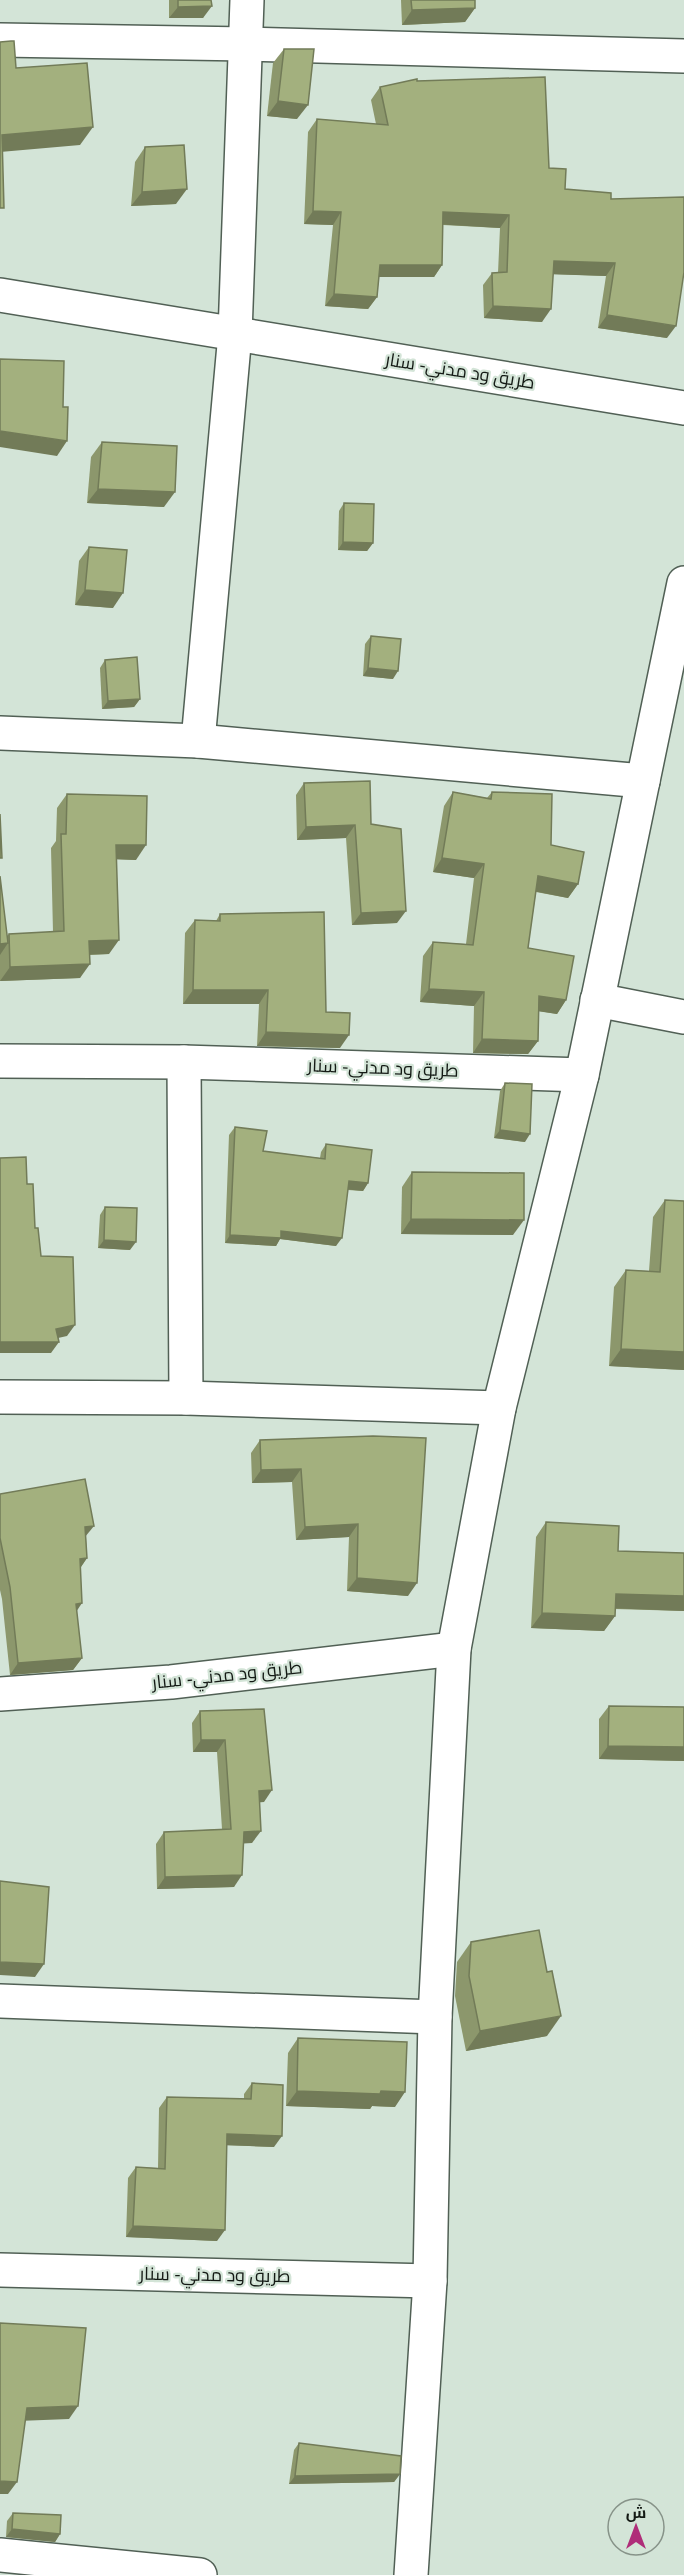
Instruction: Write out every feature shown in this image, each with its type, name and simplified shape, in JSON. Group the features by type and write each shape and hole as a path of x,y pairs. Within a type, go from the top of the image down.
{"street":[{"path":"198,741 235,334 247,0"},
{"path":"0,40 684,56"},
{"name":"طريق ود مدني - سنار","path":"0,295 684,408"},
{"path":"411,2575 430,2281 435,2017 454,1649 499,1408 582,1074 684,584"},
{"path":"0,733 198,741 642,781"},
{"path":"597,1000 684,1017"},
{"name":"طريق ود مدني - سنار","path":"0,1061 184,1062 582,1074"},
{"path":"184,1062 186,1398"},
{"path":"0,1397 186,1398 499,1408"},
{"name":"طريق ود مدني - سنار","path":"0,1694 171,1682 454,1649"},
{"path":"0,2001 435,2017"},
{"name":"طريق ود مدني - سنار","path":"0,2270 430,2281"},
{"path":"0,2555 200,2575"}],"building":[{"path":"178,0 211,0 212,6 178,7"},
{"path":"411,0 475,0 475,8 412,10"},
{"path":"14,41 16,68 87,63 93,127 2,135 4,208 0,208 0,42"},
{"path":"284,49 314,49 308,105 278,101"},
{"path":"545,77 549,168 566,169 565,189 611,193 611,199 684,197 684,272 676,326 607,315 615,263 554,261 551,309 493,306 492,273 507,272 509,215 443,212 442,265 380,265 377,297 334,294 341,212 313,211 317,119 388,125 380,87 417,79 417,81"},
{"path":"184,145 187,189 142,192 145,147"},
{"path":"0,359 64,361 63,407 68,407 67,441 0,431"},
{"path":"102,442 177,446 175,492 98,489"},
{"path":"344,503 374,504 373,543 343,542"},
{"path":"89,547 127,550 123,593 85,590"},
{"path":"371,636 401,639 398,671 368,668"},
{"path":"137,657 140,699 108,701 105,660"},
{"path":"370,781 371,824 401,829 406,911 361,913 355,825 306,827 304,783"},
{"path":"453,792 491,799 492,792 552,794 551,845 584,852 578,884 538,876 528,948 574,956 566,1000 539,996 538,1041 482,1039 484,992 429,989 433,942 473,945 484,864 442,858"},
{"path":"67,794 147,796 146,845 116,845 119,940 89,941 90,964 10,967 9,934 64,931 61,834 66,834"},
{"path":"0,814 2,858 0,858"},
{"path":"0,876 8,943 0,944"},
{"path":"324,912 326,1012 350,1013 349,1035 266,1032 268,990 193,990 195,920 220,921 220,914"},
{"path":"505,1083 532,1084 530,1134 500,1130"},
{"path":"235,1127 267,1131 263,1151 325,1159 326,1144 372,1150 368,1183 349,1181 342,1238 281,1231 281,1238 230,1235"},
{"path":"26,1157 27,1184 33,1184 35,1228 38,1228 41,1256 73,1257 75,1325 56,1329 59,1342 0,1342 0,1158"},
{"path":"412,1172 524,1173 524,1220 411,1219"},
{"path":"665,1200 684,1201 684,1352 621,1349 626,1270 660,1272"},
{"path":"105,1207 137,1208 136,1242 104,1240"},
{"path":"373,1436 426,1438 417,1583 357,1578 358,1524 305,1527 301,1469 261,1470 260,1440"},
{"path":"85,1479 94,1526 85,1527 87,1558 80,1559 82,1603 76,1604 82,1658 18,1663 10,1587 0,1538 0,1494"},
{"path":"546,1522 619,1526 618,1551 684,1553 684,1596 616,1594 615,1616 542,1613"},
{"path":"609,1706 684,1707 684,1747 608,1746"},
{"path":"264,1709 272,1790 259,1791 261,1831 244,1832 242,1875 165,1877 164,1832 231,1829 225,1740 201,1740 200,1711"},
{"path":"0,1881 49,1887 44,1964 0,1962"},
{"path":"539,1930 547,1972 552,1971 561,2016 480,2031 469,1976 471,1942"},
{"path":"298,2038 407,2042 405,2092 381,2091 380,2094 297,2091"},
{"path":"252,2083 283,2085 282,2136 227,2134 225,2230 133,2226 136,2167 165,2169 167,2097 251,2099"},
{"path":"0,2323 86,2328 78,2406 27,2408 17,2482 0,2481"},
{"path":"299,2443 401,2456 400,2474 295,2476"},
{"path":"13,2513 61,2515 60,2534 12,2529"}]}
